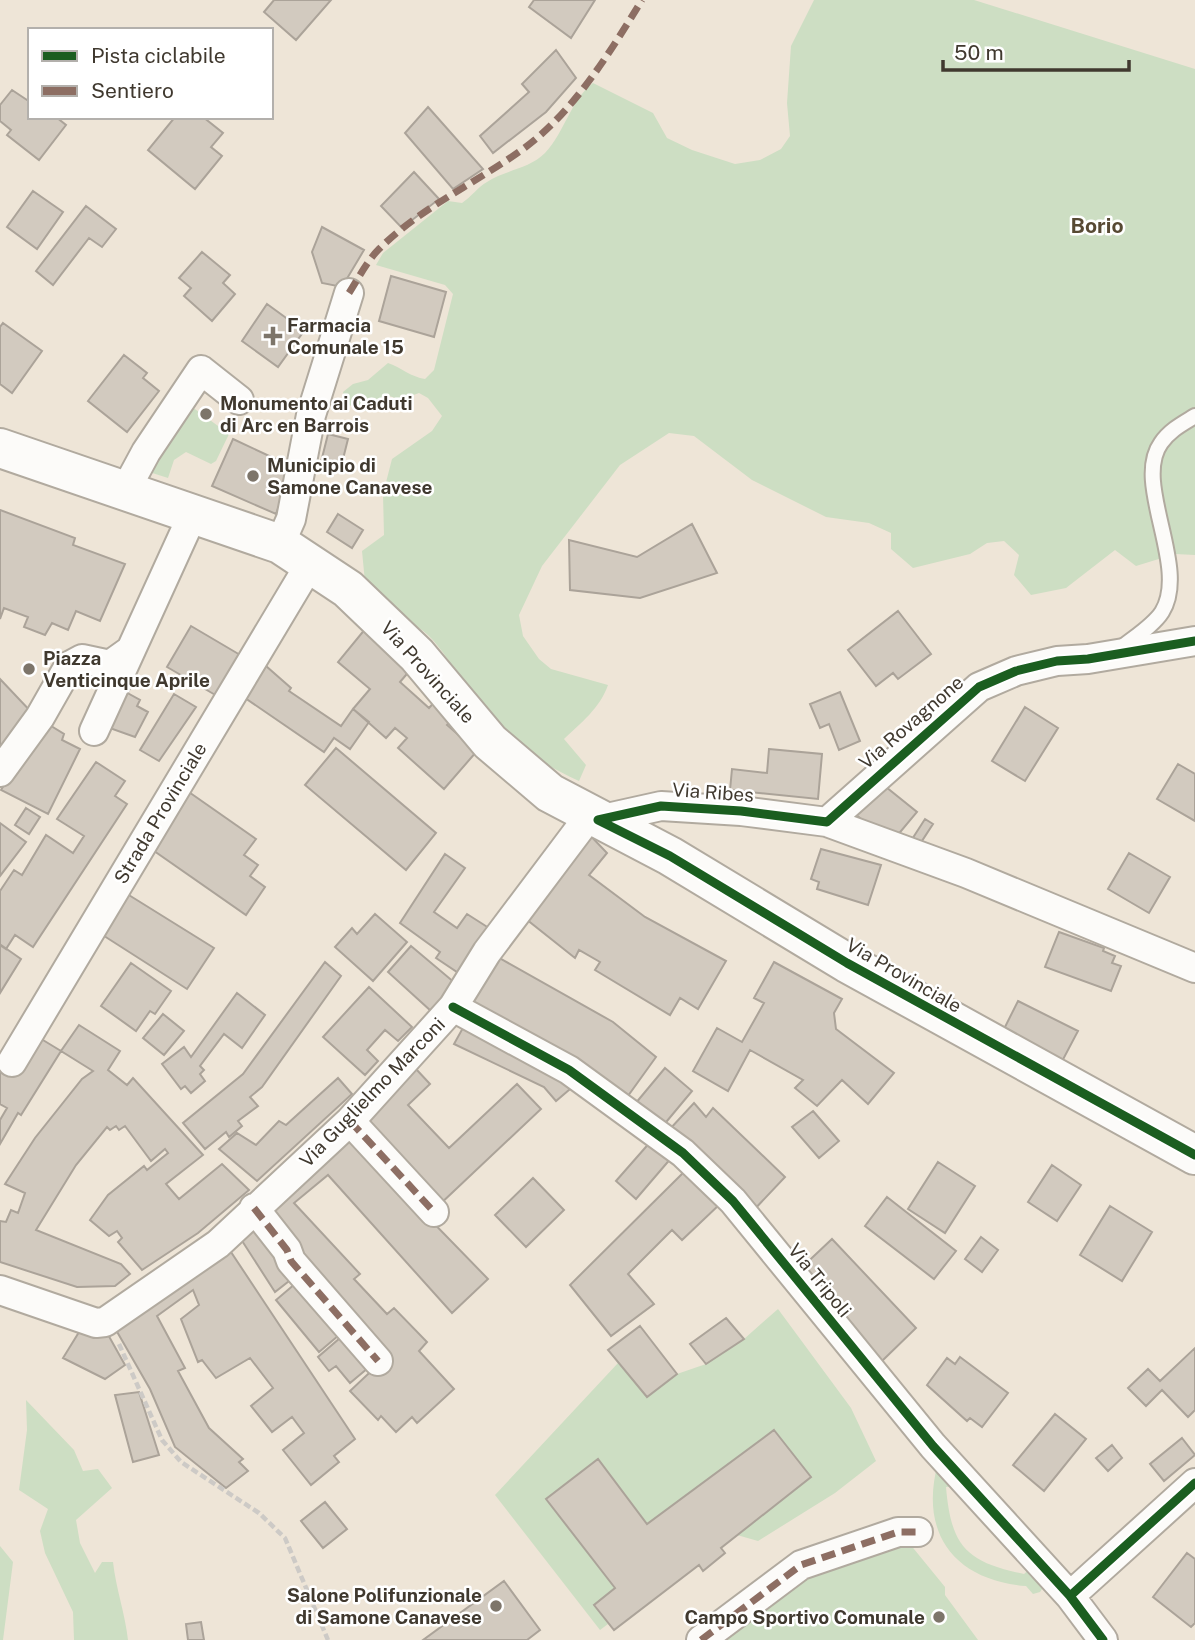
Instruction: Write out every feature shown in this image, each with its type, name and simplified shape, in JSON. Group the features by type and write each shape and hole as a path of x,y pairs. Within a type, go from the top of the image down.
{"main road":[{"name":"Via Provinciale","path":"0,447 192,514 295,554 348,589 417,655 491,742 531,780 594,817 670,856 847,963 1195,1155"}],"street":[{"name":"Strada Provinciale","path":"12,1062 295,554 291,519 311,415 349,293"},
{"path":"125,491 146,452 201,370 239,400"},
{"path":"94,731 192,514"},
{"name":"Via Rovagnone","path":"827,822 978,687 1016,671 1047,663 1195,641"},
{"path":"2,764 40,717 69,666 82,659 110,665 131,650"},
{"name":"Via Ribes","path":"594,817 661,806 741,811 827,822 965,873 1195,968"},
{"name":"Via Guglielmo Marconi","path":"105,1322 218,1244 350,1121 453,1007 487,951 594,817"},
{"name":"Via Tripoli","path":"453,1007 569,1070 683,1153 733,1201 933,1446 1070,1596 1103,1640"},
{"path":"350,1121 434,1212"},
{"path":"254,1208 287,1250 291,1261 378,1360"},
{"path":"0,1290 96,1323 105,1322"},
{"path":"1070,1596 1195,1483"},
{"path":"701,1640 801,1565 898,1532 918,1532"}],"lane":[{"path":"1115,654 1161,612 1169,571 1153,470 1159,445 1173,429 1195,416"}],"path":[{"path":"105,1322 136,1377 163,1440 181,1462 259,1513 285,1538 328,1640"}],"green space":[{"path":"814,0 974,0 1195,69 1195,555 1175,554 1136,566 1115,550 1066,588 1031,595 1014,575 1019,555 1004,541 987,543 970,554 913,568 891,549 891,533 869,523 826,517 752,480 694,436 669,433 620,465 542,566 519,615 523,636 539,659 551,669 608,685 595,708 564,739 586,765 579,781 534,757 503,734 485,715 438,646 419,628 411,630 365,582 362,551 384,535 383,494 392,459 432,431 442,416 428,398 419,393 400,400 387,395 369,412 346,404 343,392 353,384 368,380 388,363 425,379 434,370 453,294 445,285 376,265 383,253 448,201 462,203 487,182 524,166 545,153 585,90 593,83 653,113 667,138 692,150 735,164 760,160 781,149 790,136 787,103 791,46"},
{"path":"188,404 229,434 216,461 211,464 186,452 174,460 168,478 143,470"},
{"path":"778,1309 851,1408 876,1461 835,1493 758,1541 737,1535 810,1477 774,1430 647,1524 597,1460 546,1499 615,1588 594,1605 608,1624 600,1630 495,1495 618,1363 647,1397 677,1374 706,1364 744,1339"},
{"path":"26,1400 74,1450 83,1471 98,1469 112,1488 76,1520 80,1543 95,1573 102,1562 113,1562 128,1640 74,1640 73,1612 45,1553 40,1531 48,1509 19,1490 27,1430"},
{"path":"938,1463 958,1486 946,1487 948,1507 957,1537 965,1548 988,1564 1004,1569 1024,1574 1032,1567 1046,1583 1040,1592 1033,1594 1026,1586 1000,1582 979,1574 961,1563 948,1548 938,1531 933,1510 933,1488"},
{"path":"905,1538 945,1587 945,1595 978,1640 713,1640 801,1577 827,1572"},
{"path":"0,1546 13,1562 3,1640 0,1640"}],"building":[{"path":"274,0 331,0 296,40 264,12"},
{"path":"534,0 595,0 571,38 529,7"},
{"path":"556,50 576,78 546,112 493,153 480,136 529,92 522,84"},
{"path":"12,90 28,101 28,119 58,119 66,125 39,160 7,135 11,130 0,121 0,105"},
{"path":"428,107 483,169 453,189 405,133"},
{"path":"173,119 206,119 223,133 211,147 222,156 195,189 148,150"},
{"path":"414,172 439,199 402,228 381,206"},
{"path":"33,191 63,212 37,249 7,227"},
{"path":"86,206 116,229 102,247 89,238 53,285 36,271"},
{"path":"322,227 364,250 342,287 322,283 312,252"},
{"path":"202,252 230,275 223,283 235,294 212,321 184,296 191,288 179,278"},
{"path":"391,276 446,292 434,337 379,321"},
{"name":"Farmacia Comunale 15","path":"267,304 304,331 278,367 242,341"},
{"path":"3,323 42,351 12,393 0,384 0,327"},
{"path":"124,355 147,373 143,378 159,391 127,432 88,401"},
{"path":"328,434 348,439 341,467 321,462"},
{"name":"Municipio di Samone Canavese","path":"233,439 293,467 276,514 212,486"},
{"path":"0,510 75,538 73,545 125,564 100,621 76,611 68,630 52,623 45,635 24,627 28,617 4,608 0,619"},
{"path":"338,514 363,530 352,548 327,532"},
{"path":"692,524 717,573 640,598 570,590 569,540 637,557"},
{"path":"898,611 931,654 898,679 893,673 876,686 848,650"},
{"path":"191,626 247,659 224,700 167,667"},
{"path":"366,628 412,668 400,682 429,708 438,698 456,715 447,725 477,751 444,789 398,748 407,738 395,728 386,738 353,709 370,689 338,662"},
{"path":"266,666 291,688 289,691 341,726 353,709 369,722 350,749 334,738 324,752 245,698"},
{"path":"0,679 36,717 7,750 0,744"},
{"path":"122,690 140,700 137,706 148,712 135,737 104,726"},
{"path":"840,692 860,741 839,750 829,724 820,728 810,704"},
{"path":"174,694 196,707 159,761 140,750"},
{"path":"1025,707 1058,728 1025,781 992,761"},
{"path":"43,721 64,734 62,740 80,749 48,814 1,790"},
{"path":"336,748 436,833 406,870 305,785"},
{"path":"769,749 822,754 818,799 730,790 732,769 767,773"},
{"path":"96,762 125,781 115,796 127,804 33,947 15,935 6,949 0,945 0,891 14,870 22,875 46,835 73,853 84,836 57,819"},
{"path":"1178,764 1195,774 1195,821 1157,799"},
{"path":"881,783 917,812 891,843 855,814"},
{"path":"186,790 256,839 244,855 258,865 250,876 265,887 246,915 147,846"},
{"path":"26,808 40,817 29,834 15,825"},
{"path":"925,819 933,824 916,850 907,847"},
{"path":"0,823 26,842 0,876"},
{"path":"585,830 607,853 589,875 645,917 726,961 698,1009 680,998 670,1015 595,970 600,962 579,950 575,958 521,915"},
{"path":"821,849 881,865 868,905 817,889 819,882 811,879"},
{"path":"1129,853 1170,877 1149,913 1108,889"},
{"path":"445,854 465,868 434,912 457,928 467,914 492,930 463,976 436,958 440,952 400,923"},
{"path":"124,892 214,948 187,989 101,934"},
{"path":"375,914 407,942 373,981 335,947 352,928 357,934"},
{"path":"1059,932 1104,948 1103,951 1115,956 1112,963 1121,966 1111,991 1045,967"},
{"path":"1,945 21,959 0,993 0,947"},
{"path":"411,946 455,983 431,1011 388,972"},
{"path":"494,955 613,1022 656,1057 625,1100 586,1067 534,1035 468,1003"},
{"path":"325,962 341,976 262,1087 250,1097 258,1106 238,1121 242,1126 229,1137 226,1132 205,1149 183,1123 243,1074"},
{"path":"774,962 842,999 834,1013 836,1029 894,1073 868,1104 842,1080 817,1106 795,1088 803,1080 750,1050 728,1091 693,1071 717,1028 742,1042 764,1003 754,998"},
{"path":"131,963 171,991 155,1014 150,1011 136,1031 101,1006"},
{"path":"369,987 412,1027 398,1041 385,1030 367,1050 378,1061 365,1075 323,1037"},
{"path":"237,993 265,1015 242,1048 224,1034 200,1066 204,1070 200,1074 205,1081 191,1093 185,1086 181,1089 162,1064 184,1047 191,1057"},
{"path":"1018,1001 1078,1031 1058,1069 999,1039"},
{"path":"163,1014 184,1031 164,1055 143,1038"},
{"path":"79,1025 120,1051 108,1070 127,1085 133,1078 203,1155 166,1184 179,1199 222,1164 249,1190 198,1233 142,1270 118,1242 122,1238 117,1231 109,1236 90,1220 108,1195 144,1166 147,1170 168,1153 165,1149 151,1161 125,1126 119,1130 116,1126 110,1130 107,1127 76,1165 36,1230 121,1264 130,1274 115,1286 77,1287 0,1262 0,1221 6,1222 11,1210 18,1213 25,1193 5,1184 35,1138 82,1079 93,1071 61,1051"},
{"path":"464,1026 576,1084 556,1101 544,1087 454,1044"},
{"path":"38,1037 61,1051 0,1144 0,1120 7,1108 0,1104 0,1064"},
{"path":"665,1068 692,1091 662,1127 635,1104"},
{"path":"416,1069 430,1084 408,1105 449,1148 517,1084 541,1109 437,1207 359,1122"},
{"path":"338,1078 352,1094 257,1181 219,1149 237,1133 256,1145 279,1121 286,1125"},
{"path":"694,1103 706,1117 713,1108 785,1177 751,1213 669,1130"},
{"path":"813,1111 839,1141 819,1158 792,1127"},
{"path":"346,1133 488,1279 452,1313 328,1175 294,1203 360,1274 354,1279 387,1314 394,1308 427,1342 419,1351 454,1389 417,1423 412,1417 396,1432 381,1416 378,1420 350,1391 383,1360 259,1212"},
{"path":"652,1140 672,1157 636,1199 616,1181"},
{"path":"938,1162 975,1186 945,1233 908,1209"},
{"path":"1052,1165 1081,1185 1057,1221 1028,1202"},
{"path":"686,1170 720,1204 682,1240 672,1230 628,1274 654,1304 611,1336 570,1285"},
{"path":"533,1178 564,1210 526,1247 495,1215"},
{"path":"887,1197 956,1251 934,1279 865,1226"},
{"path":"1110,1206 1152,1232 1122,1281 1080,1255"},
{"path":"257,1215 298,1274 275,1292 237,1233"},
{"path":"981,1237 998,1250 982,1272 965,1259"},
{"path":"832,1239 916,1328 882,1361 798,1271"},
{"path":"225,1243 355,1439 334,1456 339,1462 311,1485 283,1450 304,1433 292,1417 272,1432 251,1406 273,1388 250,1358 216,1378 202,1360 198,1362 181,1319 199,1305 193,1290 157,1316 185,1368 178,1371 209,1428 243,1459 239,1462 248,1471 226,1488 175,1447 150,1389 112,1323"},
{"path":"302,1278 345,1330 319,1352 276,1300"},
{"path":"726,1318 744,1339 706,1364 690,1344"},
{"path":"84,1324 106,1331 125,1365 105,1379 63,1358"},
{"path":"640,1326 677,1374 647,1397 608,1350"},
{"path":"347,1332 374,1363 350,1383 336,1366 329,1371 318,1357"},
{"path":"1195,1348 1195,1410 1188,1417 1162,1390 1146,1406 1128,1388 1148,1369 1160,1381"},
{"path":"960,1357 1008,1393 982,1427 970,1418 967,1421 927,1385 947,1358 955,1364"},
{"path":"139,1392 159,1455 133,1462 115,1395"},
{"path":"1055,1414 1086,1439 1044,1491 1013,1465"},
{"path":"774,1430 811,1477 721,1548 725,1553 703,1571 699,1565 614,1630 594,1605 615,1588 546,1499 598,1459 647,1524"},
{"path":"1182,1438 1195,1455 1164,1481 1150,1464"},
{"path":"1112,1445 1122,1458 1108,1471 1096,1458"},
{"path":"325,1502 347,1529 323,1548 301,1521"},
{"path":"1187,1553 1195,1559 1195,1623 1191,1627 1153,1597"},
{"name":"Salone Polifunzionale di Samone Canavese","path":"504,1581 540,1630 527,1640 423,1640"},
{"path":"201,1622 204,1640 188,1640 186,1624"}],"marked path":[{"path":"349,293 371,259 395,234 430,208 523,149 559,117 590,80 642,0"},
{"path":"350,1121 434,1212"},
{"path":"254,1208 287,1250 291,1261 378,1361"},
{"path":"701,1640 801,1565 898,1532 918,1532"}],"cycle path":[{"path":"598,820 661,806 741,811 827,822 979,687 1016,671 1057,661 1088,659 1195,641"},
{"path":"598,820 670,856 847,963 1195,1155"},
{"path":"453,1007 569,1070 683,1153 733,1201 933,1446 1070,1596 1103,1640"},
{"path":"1070,1596 1195,1483"}],"place":[{"name":"Farmacia Comunale 15","path":"273,336"},
{"name":"Monumento ai Caduti di Arc en Barrois","path":"206,414"},
{"name":"Municipio di Samone Canavese","path":"253,476"},
{"name":"Piazza Venticinque Aprile","path":"29,669"},
{"name":"Salone Polifunzionale di Samone Canavese","path":"496,1606"},
{"name":"Campo Sportivo Comunale","path":"939,1617"}],"district":[{"name":"Borio","path":"1097,226"}]}
